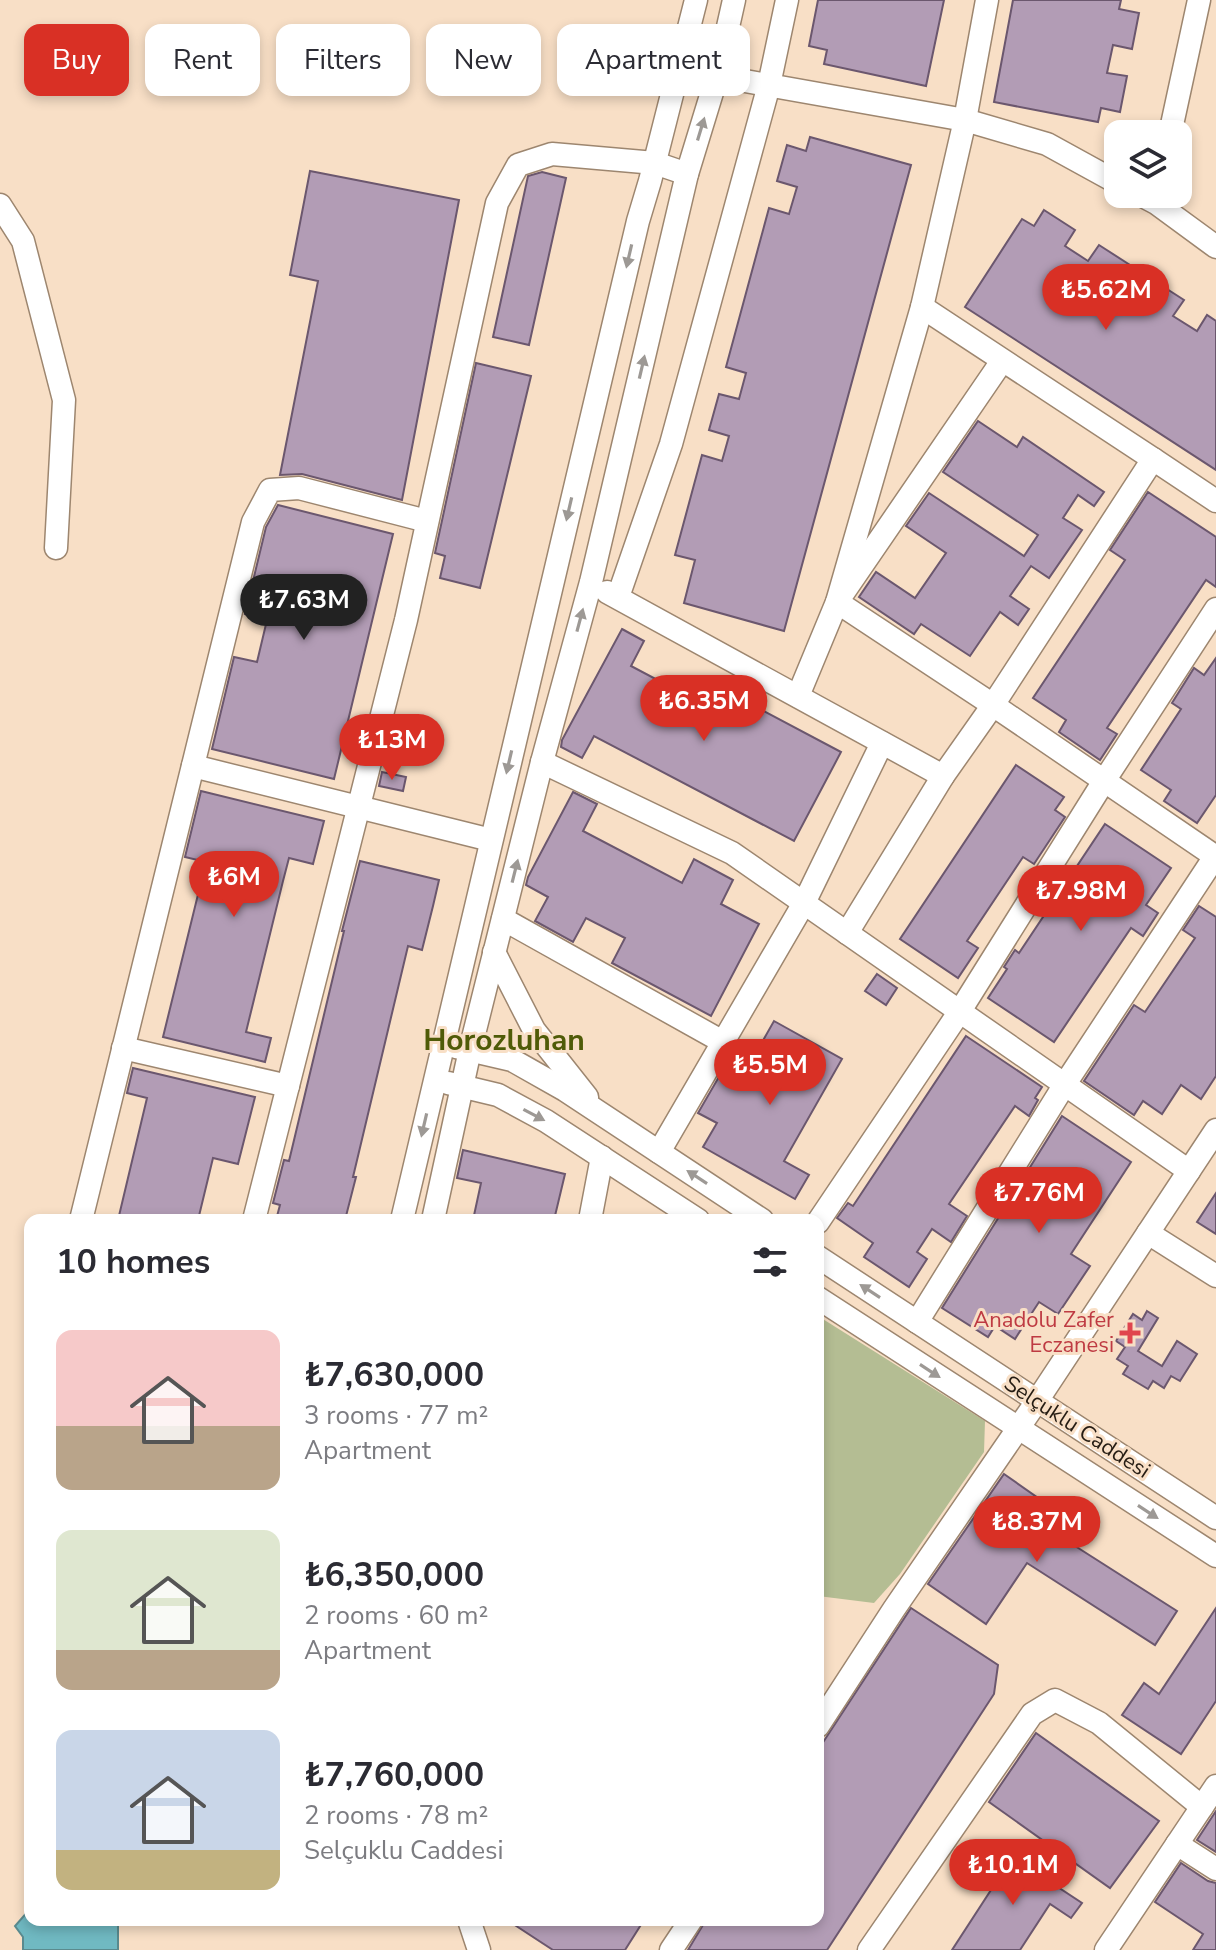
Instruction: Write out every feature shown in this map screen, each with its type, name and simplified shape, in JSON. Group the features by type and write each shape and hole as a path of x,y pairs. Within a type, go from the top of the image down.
{"street":[{"path":"690,24 696,0"},
{"path":"729,24 734,0"},
{"path":"618,597 671,444 769,85 787,0"},
{"path":"798,696 837,602 922,307 965,120 987,0"},
{"path":"1173,120 1199,0"},
{"path":"750,82 965,120 1047,144 1104,175"},
{"path":"403,1214 634,236 672,96"},
{"path":"434,1214 494,952 591,582 687,174 711,96"},
{"path":"256,1214 406,620 497,203 518,165 552,154 655,163 687,174"},
{"path":"0,205 23,241 64,400 56,548"},
{"path":"1165,208 1216,247"},
{"path":"922,307 1216,501"},
{"path":"837,602 1002,361"},
{"path":"847,933 943,776 993,705 1153,459"},
{"path":"82,1214 253,522 270,490 299,488 427,521"},
{"path":"591,582 943,776"},
{"path":"837,602 1216,856 1065,1084 917,1322"},
{"path":"823,1214 960,1011 1216,609"},
{"path":"659,1152 804,903 882,743"},
{"path":"542,762 732,853 1189,1171"},
{"path":"193,766 491,840"},
{"path":"503,919 723,1042"},
{"path":"494,952 534,1030 600,1113"},
{"path":"443,1044 512,1060 565,1090 753,1214"},
{"path":"123,1048 288,1086"},
{"path":"435,1080 498,1095 546,1121 689,1214"},
{"path":"824,1717 1216,1130"},
{"path":"591,1214 602,1157"},
{"path":"1148,1233 1216,1276"},
{"name":"Selçuklu Caddesi","path":"824,1261 1216,1518"},
{"name":"Selçuklu Caddesi","path":"824,1302 1216,1556"},
{"path":"869,1950 1032,1714 1055,1700 1099,1723 1202,1807"},
{"path":"1106,1950 1216,1786"},
{"path":"1177,1844 1216,1869"},
{"path":"471,1926 479,1950"},
{"path":"671,1950 687,1926"}],"green space":[{"path":"824,1320 985,1421 984,1452 900,1574 874,1603 824,1597"}],"water":[{"path":"24,1916 24,1926 118,1926 118,1950 23,1950 23,1937 15,1926"}],"building":[{"path":"818,0 944,0 926,86 824,64 827,50 809,46"},
{"path":"1013,0 1121,0 1119,9 1139,13 1132,49 1113,45 1107,73 1127,76 1120,112 1101,108 1098,122 994,102"},
{"path":"810,137 911,165 784,631 684,603 695,560 675,555 702,455 722,461 729,436 709,430 719,394 739,399 746,373 726,367 769,208 789,214 797,187 777,181 787,145 806,151"},
{"path":"310,171 459,200 402,500 302,474 280,475 318,281 290,275"},
{"path":"542,172 566,178 529,345 493,337 528,176"},
{"path":"1044,210 1075,230 1065,246 1088,261 1099,245 1130,265 1119,281 1142,296 1153,280 1184,300 1173,316 1197,331 1207,315 1216,321 1216,470 965,307 1022,219 1034,226"},
{"path":"476,363 531,376 480,588 440,578 445,556 435,553"},
{"path":"978,421 1017,447 1023,437 1104,492 1094,506 1078,495 1063,518 1082,530 1049,578 1031,566 1010,596 1029,609 1018,625 1000,612 970,656 921,624 914,634 859,597 876,572 915,598 946,553 906,526 929,493 1024,556 1038,535 943,472"},
{"path":"1148,492 1216,537 1216,587 1206,580 1107,728 1117,734 1100,760 1059,732 1066,720 1033,698 1125,560 1110,550"},
{"path":"278,505 393,534 334,779 212,749 234,657 257,662 267,620 245,614 266,527"},
{"path":"622,629 644,641 631,666 731,719 741,699 841,752 794,841 594,736 582,758 561,747"},
{"path":"1216,658 1216,795 1197,823 1164,801 1171,790 1141,770 1181,709 1172,703 1194,668 1204,675"},
{"path":"1016,765 1064,797 1055,810 1065,817 1034,864 1023,857 967,941 978,948 958,978 900,939"},
{"path":"382,772 406,777 403,791 379,786"},
{"path":"201,791 324,821 313,864 289,858 246,1032 271,1038 265,1062 163,1037 206,862 185,857"},
{"path":"573,792 597,804 583,831 682,883 694,859 733,880 721,904 759,924 711,1016 612,963 625,938 586,918 573,942 535,921 548,897 526,885 528,877"},
{"path":"1105,824 1171,868 1146,905 1158,913 1143,936 1131,928 1054,1042 988,998 1015,950 1019,953"},
{"path":"360,861 439,880 422,950 408,946 347,1214 278,1214 280,1205 273,1203 284,1160 289,1161"},
{"path":"1199,906 1216,917 1216,1076 1201,1099 1181,1085 1162,1114 1143,1101 1134,1115 1084,1081 1134,1005 1145,1012 1195,938 1183,930"},
{"path":"877,974 897,988 886,1005 865,991"},
{"path":"774,1021 842,1059 784,1161 809,1175 795,1199 703,1147 717,1123 698,1113 720,1075 738,1085"},
{"path":"966,1036 1042,1087 1029,1116 1015,1106 949,1204 967,1216 951,1242 932,1229 917,1252 927,1259 909,1287 864,1257 873,1243 837,1218 848,1203 853,1206"},
{"path":"133,1068 255,1097 238,1164 213,1158 199,1214 119,1214 147,1098 127,1093"},
{"path":"1062,1116 1131,1162 1071,1254 1090,1266 1058,1314 1039,1302 1015,1339 995,1326 988,1337 942,1308"},
{"path":"463,1150 565,1174 555,1214 474,1214 481,1183 457,1178"},
{"path":"1216,1193 1216,1234 1197,1222"},
{"path":"1147,1311 1158,1318 1138,1351 1162,1366 1177,1341 1197,1354 1180,1381 1171,1376 1164,1388 1153,1381 1148,1389 1123,1374 1128,1366 1117,1359 1125,1347 1116,1341 1133,1314 1142,1320"},
{"path":"1004,1474 1061,1514 1050,1530 1177,1611 1155,1645 1027,1563 986,1624 928,1584"},
{"path":"911,1608 998,1665 994,1694 827,1950 688,1950 702,1926 824,1926 824,1741"},
{"path":"1216,1608 1216,1701 1181,1754 1122,1715 1144,1683 1159,1694"},
{"path":"1036,1733 1159,1821 1110,1888 989,1802"},
{"path":"1216,1811 1216,1852 1197,1840"},
{"path":"997,1847 1082,1903 1071,1918 1050,1904 1020,1950 952,1950 1002,1873 987,1863"},
{"path":"1181,1863 1216,1883 1216,1950 1193,1950 1203,1934 1155,1902"},
{"path":"516,1926 640,1926 625,1950 553,1950"}],"place":[{"name":"Anadolu Zafer Eczanesi","path":"1130,1333"}],"district":[{"name":"Horozluhan","path":"504,1040"}]}
